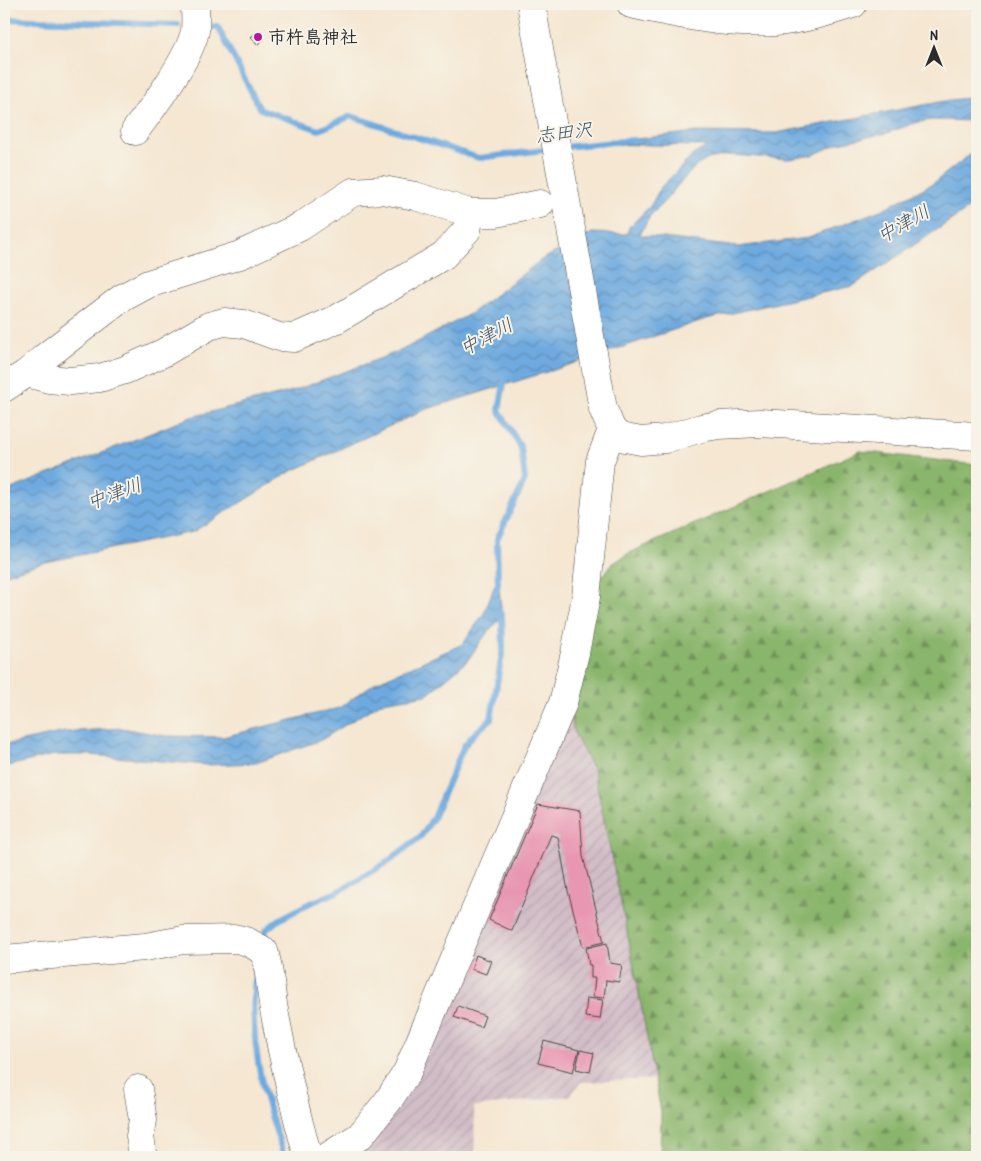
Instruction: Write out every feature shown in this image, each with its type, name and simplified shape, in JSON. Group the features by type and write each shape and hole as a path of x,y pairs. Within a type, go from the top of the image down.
{"street":[{"path":"135,132 169,83 188,49 195,32 195,4"},
{"path":"631,4 721,21 775,22 809,17 854,4"},
{"path":"327,1157 360,1136 388,1101 407,1072 563,702 586,597 600,461 608,419 532,16"},
{"path":"4,388 27,373 45,356 122,298 148,284 240,254 300,227 353,192 383,190 415,196 470,214 496,214 540,204"},
{"path":"27,373 49,379 63,380 100,378 126,370 163,353 209,326 224,322 244,324 278,337 294,338 337,319 444,255 467,230 470,214"},
{"path":"608,419 620,437 641,441 659,440 700,428 760,422 977,436"},
{"path":"4,959 145,946 183,940 238,939 264,951 270,969 274,1012 290,1090 308,1157"},
{"path":"134,1100 143,1120 140,1136 143,1157"}],"shaded area":[{"path":"584,665 684,1078 581,1082 570,1096 474,1107 475,1157 345,1157 358,1147"}],"green space":[{"path":"860,451 977,465 977,1157 660,1157 661,1112 631,951 594,771 575,735 566,695 595,586 612,564 629,553"}],"water":[{"name":"中津川","path":"977,97 977,121 932,120 915,123 887,133 839,143 813,155 789,159 728,155 708,159 696,166 650,216 640,235 738,247 808,238 883,209 932,184 977,149 977,203 853,286 706,319 566,366 427,409 290,472 193,532 41,563 4,575 4,492 191,417 293,391 400,351 470,314 541,260 592,233 627,234 629,227 651,205 661,187 693,155 708,146 593,144 696,132 776,133 950,100"},
{"path":"498,577 502,617 487,633 467,661 427,695 382,702 321,740 256,763 207,765 90,755 54,755 4,767 4,745 65,732 122,728 165,736 223,737 339,708 376,682 463,644 484,613"}],"building":[{"path":"258,32 264,39 257,45 251,37"},
{"path":"538,804 580,811 583,856 604,942 583,947 568,891 558,837 551,835 512,931 489,920"},
{"path":"607,943 610,963 622,965 619,982 606,980 604,998 593,997 595,978 591,978 591,965 589,965 586,948"},
{"path":"476,955 491,961 486,974 471,969"},
{"path":"587,998 603,1000 600,1019 585,1017"},
{"path":"458,1006 485,1016 481,1027 454,1017"},
{"path":"544,1041 579,1050 573,1072 538,1063"},
{"path":"580,1050 594,1053 590,1072 576,1069"}],"waterway":[{"name":"志田沢","path":"4,19 178,25"},
{"name":"志田沢","path":"214,27 218,27 260,109 319,130 351,116 479,158 552,149"},
{"name":"志田沢","path":"564,147 634,140"},
{"path":"498,585 497,539 525,480 521,448 499,410 505,378"},
{"path":"262,943 266,930 277,921 306,905 337,892 386,863 421,836 433,818 464,746 491,719 503,648 502,617 499,610"},
{"path":"256,968 254,982 254,1025 259,1069 284,1157"}],"place":[{"name":"市杵島神社","path":"258,37"}]}
